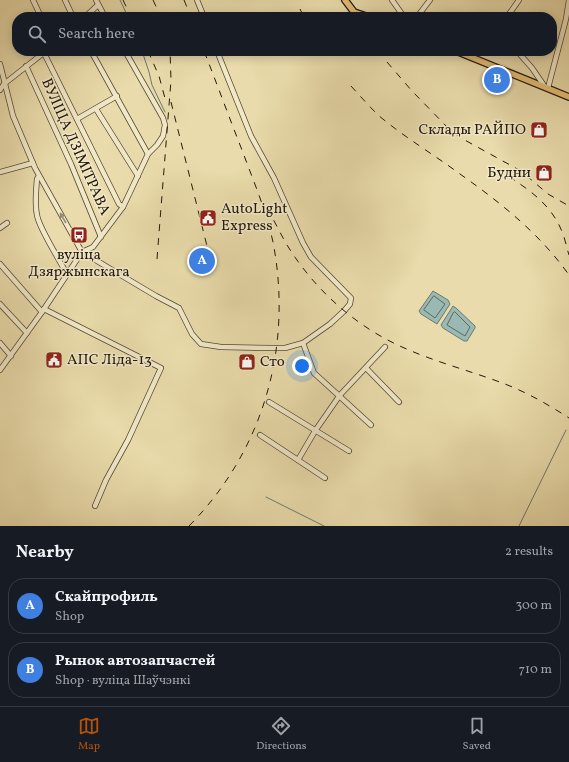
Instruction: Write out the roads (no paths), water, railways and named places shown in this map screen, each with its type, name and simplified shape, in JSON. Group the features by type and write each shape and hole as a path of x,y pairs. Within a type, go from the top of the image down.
{"main road":[{"path":"345,0 354,12"},
{"path":"468,56 569,97"}],"street":[{"path":"34,0 39,12"},
{"path":"65,0 71,12"},
{"path":"96,0 102,12"},
{"path":"197,0 202,12"},
{"path":"421,12 430,0"},
{"path":"511,12 519,0"},
{"path":"557,50 566,19 569,0"},
{"path":"393,1 401,12"},
{"path":"90,12 98,5"},
{"path":"0,90 4,84 40,56"},
{"path":"47,56 77,120 119,204 123,208"},
{"path":"94,56 148,154"},
{"path":"0,370 43,311 82,252 93,247 123,208 148,154 157,145 162,136 164,124 157,108 127,56"},
{"path":"0,64 4,84 14,116 33,163 82,252 179,308 192,334 201,344 221,347 286,348 303,343 330,324 350,304 351,298 311,257 303,243 274,178 251,136 219,56"},
{"path":"521,56 546,87"},
{"path":"546,87 555,56"},
{"name":"ВУЛІЦА ДЗІМІТРАВА","path":"26,66 71,164 101,237"},
{"path":"77,120 117,96"},
{"path":"96,109 138,176"},
{"path":"0,172 33,163"},
{"path":"39,176 36,184 36,206 38,220 64,269 68,272"},
{"path":"0,228 7,223"},
{"path":"0,264 43,311 161,368 128,440 106,480 95,506"},
{"path":"0,304 27,333"},
{"path":"0,343 10,356"},
{"path":"303,343 314,373 372,425"},
{"path":"298,460 315,431 340,396 385,347"},
{"path":"366,368 399,402"},
{"path":"269,402 349,451"},
{"path":"260,435 325,478"}],"water":[{"path":"433,291 448,300 450,304 437,324 421,314 419,311"},
{"path":"453,306 475,326 467,341 464,341 443,328 441,325"}],"waterway":[{"path":"120,0 126,12"},
{"path":"144,56 152,85 165,112"},
{"path":"519,526 566,430"},
{"path":"266,497 324,526"}],"railway":[{"path":"123,0 129,12"},
{"path":"153,0 159,12"},
{"path":"184,0 189,12"},
{"path":"150,56 159,76 166,102"},
{"path":"157,259 171,80 170,56"},
{"path":"189,526 215,496 237,464 254,430 267,394 275,358 279,320 278,281 270,230 255,184 206,56"},
{"path":"387,62 412,91 451,131 521,171 548,194 569,206"},
{"path":"351,86 378,115 388,123 475,185 519,220 546,246 569,275"},
{"path":"171,102 208,250"},
{"path":"497,169 528,189 545,205 559,225 569,255"},
{"path":"267,208 287,245 310,277 337,305 352,317 368,328 402,347 514,388 554,408 569,418"}],"place":[{"name":"Рынок автозапчастей","path":"497,80"},
{"name":"Склады РАЙПО","path":"539,130"},
{"name":"Будни","path":"544,173"},
{"name":"AutoLight Express","path":"208,218"},
{"name":"вуліца Дзяржынскага","path":"79,235"},
{"name":"Скайпрофиль","path":"202,261"},
{"name":"АПС Ліда-13","path":"54,360"},
{"name":"Сто","path":"247,362"}]}
